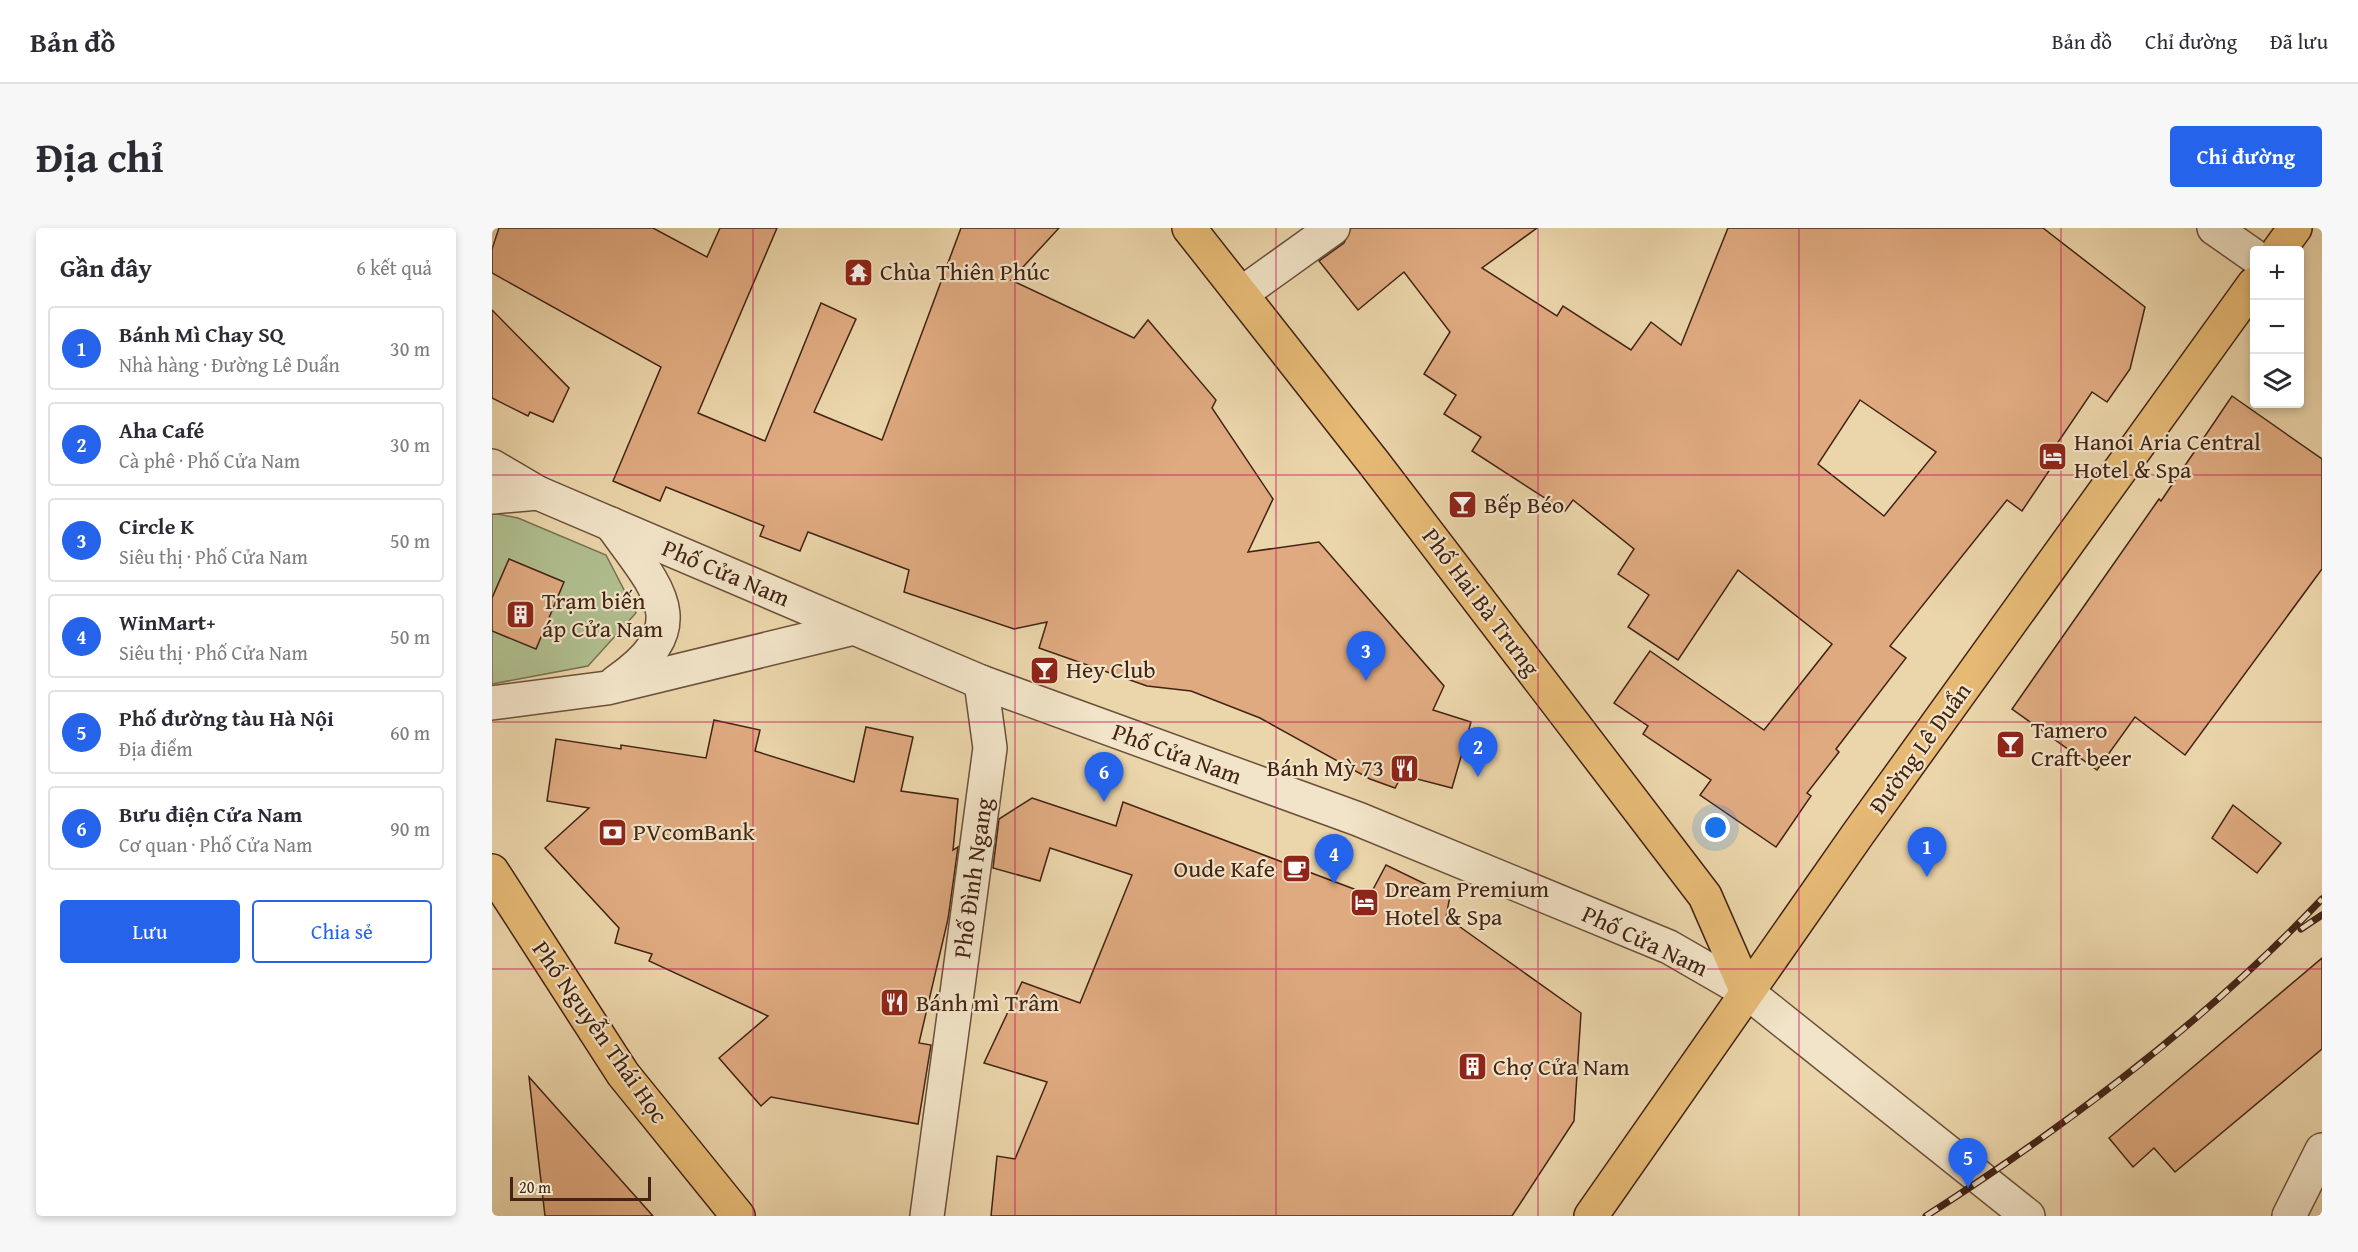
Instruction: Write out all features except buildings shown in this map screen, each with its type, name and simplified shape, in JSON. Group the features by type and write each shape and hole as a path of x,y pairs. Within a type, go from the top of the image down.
{"main road":[{"name":"Phố Hai Bà Trưng","path":"1189,228 1382,472 1705,896 1747,992"},
{"path":"2282,246 2295,228"},
{"name":"Đường Lê Duẩn","path":"1591,1216 1747,992 2250,290"},
{"name":"Phố Nguyễn Thái Học","path":"492,871 623,1074 738,1216"}],"street":[{"path":"1241,294 1333,228"},
{"path":"2214,228 2250,253"},
{"name":"Phố Cửa Nam","path":"492,466 538,493 981,682 1358,819 1669,947 1747,992 2028,1216"},
{"name":"Phố Cửa Nam","path":"492,497 538,493"},
{"path":"607,688 632,671 654,649 663,623 659,592 611,524"},
{"path":"492,703 607,688 854,628"},
{"name":"Phố Đình Ngang","path":"927,1216 990,748 981,682"},
{"path":"2289,1216 2322,1150"}],"green space":[{"path":"492,513 518,518 606,555 636,613 588,666 492,684"}],"railway":[{"path":"1926,1216 2031,1145 2133,1070 2231,988 2322,899"},
{"path":"2301,929 2322,915"}],"place":[{"name":"Chùa Thiên Phúc","path":"859,272"},
{"name":"Hanoi Aria Central Hotel & Spa","path":"2053,456"},
{"name":"Bếp Béo","path":"1463,505"},
{"name":"Trạm biến áp Cửa Nam","path":"521,615"},
{"name":"Hey Club","path":"1045,670"},
{"name":"Circle K","path":"1366,681"},
{"name":"Tamero Craft beer","path":"2010,744"},
{"name":"Bánh Mỳ 73","path":"1405,768"},
{"name":"Aha Café","path":"1478,777"},
{"name":"Bưu điện Cửa Nam","path":"1104,802"},
{"name":"PVcomBank","path":"612,832"},
{"name":"Oude Kafe","path":"1296,869"},
{"name":"Bánh Mì Chay SQ","path":"1927,877"},
{"name":"WinMart+","path":"1334,884"},
{"name":"Dream Premium Hotel & Spa","path":"1364,903"},
{"name":"Bánh mì Trâm","path":"895,1003"},
{"name":"Chợ Cửa Nam","path":"1472,1067"},
{"name":"Phố đường tàu Hà Nội","path":"1968,1188"}]}
